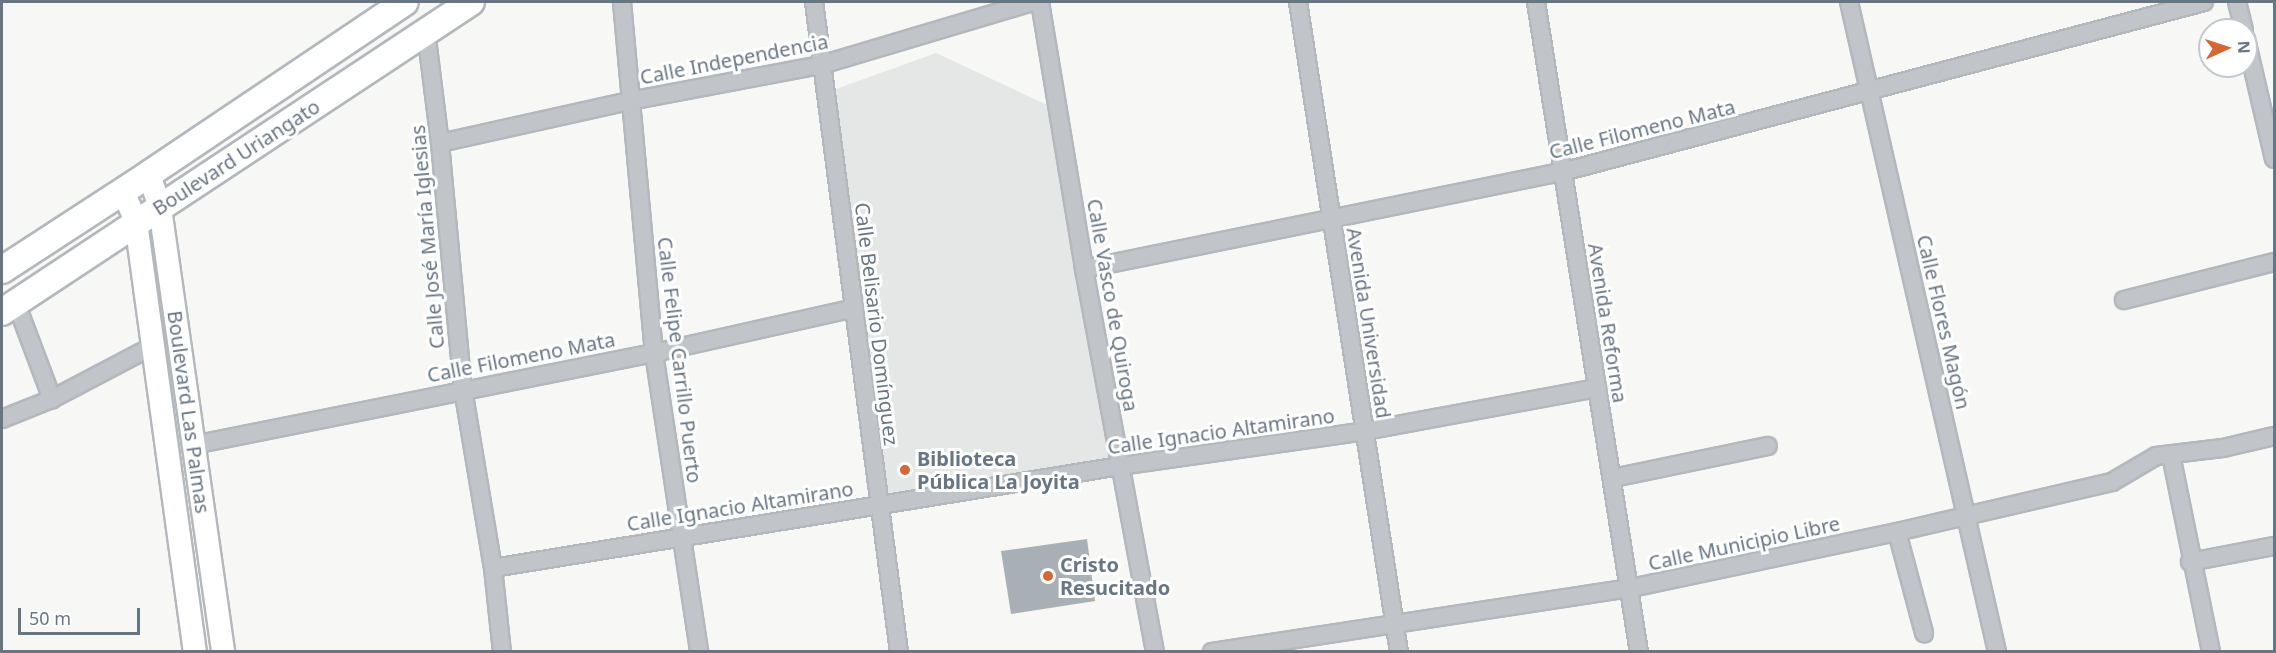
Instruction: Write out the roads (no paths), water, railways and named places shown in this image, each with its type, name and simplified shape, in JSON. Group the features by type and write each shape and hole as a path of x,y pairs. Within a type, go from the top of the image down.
{"main road":[{"name":"Boulevard Uriangato","path":"2,270 150,174 405,2"},
{"name":"Boulevard Uriangato","path":"9,307 471,2"}],"street":[{"name":"Calle Felipe Carrillo Puerto","path":"622,2 654,353 699,651"},
{"name":"Calle Belisario Domínguez","path":"814,2 899,651"},
{"name":"Calle Independencia","path":"440,143 630,101 821,65 1033,2"},
{"name":"Calle Vasco de Quiroga","path":"1040,2 1084,269 1155,651"},
{"name":"Avenida Universidad","path":"1298,2 1399,651"},
{"name":"Avenida Reforma","path":"1536,2 1631,588 1639,651"},
{"name":"Calle Flores Magón","path":"1849,2 1997,651"},
{"name":"Calle Filomeno Mata","path":"1084,269 1562,172 2204,2"},
{"path":"2237,2 2241,18"},
{"name":"Calle José María Iglesias","path":"426,31 440,143 463,389 493,568 502,651"},
{"path":"2255,78 2274,159"},
{"name":"Boulevard Las Palmas","path":"150,174 160,208 224,651"},
{"name":"Boulevard Las Palmas","path":"123,191 136,222 195,651"},
{"path":"2124,300 2274,262"},
{"path":"9,307 52,399"},
{"name":"Calle Filomeno Mata","path":"193,445 463,389 654,353 855,308"},
{"path":"2,419 52,399 153,346"},
{"name":"Calle Ignacio Altamirano","path":"493,568 1120,466 1365,431 1598,388"},
{"name":"Calle Municipio Libre","path":"1212,651 1631,588 1898,532 2112,482 2156,456 2223,448 2274,436"},
{"path":"1613,478 1768,446"},
{"path":"2171,454 2190,562 2211,651"},
{"path":"1898,532 1924,633"},
{"path":"2190,562 2274,546"}],"place":[{"name":"Biblioteca Pública La Joyita","path":"905,470"},
{"name":"Cristo Resucitado","path":"1048,576"}]}
